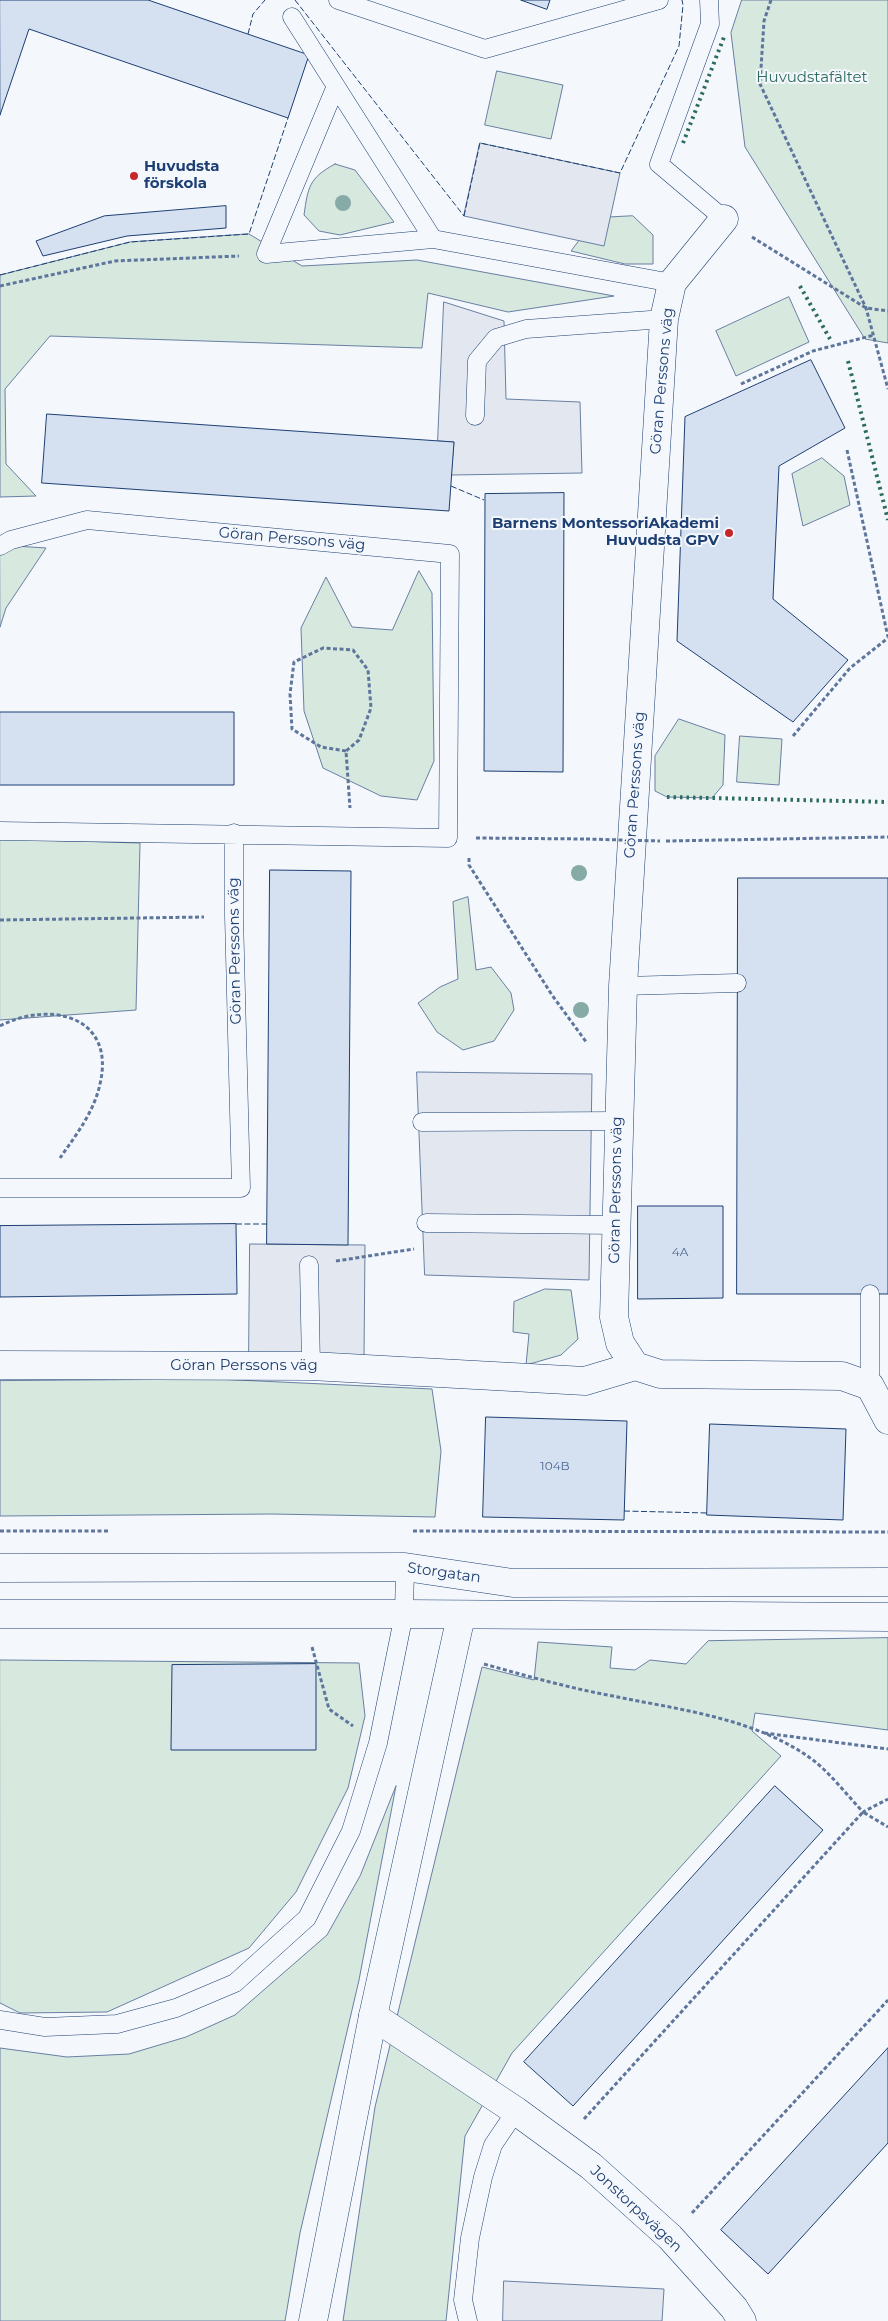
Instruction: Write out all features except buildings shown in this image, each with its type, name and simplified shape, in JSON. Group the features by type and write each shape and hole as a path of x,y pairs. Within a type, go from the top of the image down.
{"street":[{"name":"Göran Perssons väg","path":"0,1365 311,1366 585,1381 635,1366 620,1343 614,1317 615,1225 623,986 664,319 672,283 724,219"},
{"path":"635,1366 660,1374 842,1376 870,1386 888,1420"},
{"name":"Storgatan","path":"0,1568 405,1567 513,1583 888,1582"},
{"path":"0,1614 404,1614 461,1616 888,1618"},
{"path":"313,2321 373,2016 461,1616"},
{"name":"Jonstorpsvägen","path":"373,2016 516,2111 591,2166 670,2237 734,2308 742,2321"}],"lane":[{"path":"338,0 486,49 659,0"},
{"path":"708,0 710,24 659,164 724,219"},
{"path":"292,17 433,239"},
{"path":"336,86 266,254 433,239 672,283"},
{"path":"475,416 477,361 496,338 526,329 664,319"},
{"name":"Göran Perssons väg","path":"0,546 11,540 87,520 450,554 448,838"},
{"path":"0,831 448,838"},
{"name":"Göran Perssons väg","path":"0,1188 241,1188 234,916 234,834"},
{"path":"623,986 737,983"},
{"path":"422,1122 618,1121"},
{"path":"426,1223 615,1225"},
{"path":"309,1265 311,1366"},
{"path":"870,1294 870,1386"},
{"path":"0,2020 45,2027 117,2024 176,2008 235,1983 307,1918 351,1831 378,1743 387,1707 404,1614 405,1567"},
{"path":"468,2321 463,2300 470,2238 481,2186 493,2145 516,2111"}],"path":[{"path":"771,0 764,20 760,84 866,308 888,389"},
{"path":"724,219 866,308 888,311"},
{"path":"0,286 116,260 216,258 266,254"},
{"path":"741,384 813,351 874,335"},
{"path":"793,736 850,668 888,637 847,450"},
{"path":"323,648 353,650 368,670 371,708 358,740 346,751 321,747 292,729 290,694 294,662 323,648"},
{"path":"346,751 352,836"},
{"path":"448,838 660,841 888,837"},
{"path":"468,838 469,865 552,995 589,1047"},
{"path":"0,920 234,916"},
{"path":"0,1026 37,1013 63,1015 82,1023 94,1034 101,1053 100,1084 88,1117 59,1160 54,1188"},
{"path":"309,1265 415,1249 426,1223"},
{"path":"0,1531 110,1531"},
{"path":"410,1531 888,1532"},
{"path":"310,1643 329,1709 378,1743"},
{"path":"452,1655 536,1679 605,1695 706,1714 761,1733 792,1747 814,1761 863,1812 888,1827"},
{"path":"761,1733 888,1749"},
{"path":"561,2144 863,1812 888,1799"},
{"path":"670,2237 888,2000"}],"green space":[{"name":"Huvudstafältet","path":"742,0 888,0 888,343 865,339 745,147 731,33"},
{"path":"497,71 563,85 551,139 485,125"},
{"path":"335,164 355,170 394,222 340,235 319,231 304,215 307,197 311,184 315,179"},
{"path":"633,216 653,235 653,264 625,264 571,251 596,218"},
{"path":"249,234 302,266 417,260 614,296 508,312 428,293 422,348 50,336 5,389 6,464 36,496 0,497 0,275 130,242"},
{"path":"789,297 809,342 736,376 716,331"},
{"path":"822,458 844,476 850,505 803,526 792,474"},
{"path":"0,545 46,548 6,608 0,627"},
{"path":"419,571 432,593 434,761 417,800 381,796 323,768 304,711 301,628 326,577 352,627 392,630"},
{"path":"679,719 725,735 723,785 712,798 667,797 655,791 655,756"},
{"path":"740,736 782,739 779,785 737,782"},
{"path":"0,839 140,843 136,1010 0,1020"},
{"path":"468,897 476,970 491,967 511,993 514,1010 494,1041 463,1050 437,1032 418,1003 440,987 458,979 453,902"},
{"path":"545,1289 571,1290 578,1339 561,1355 526,1365 529,1334 513,1332 514,1302"},
{"path":"215,1379 432,1389 441,1451 435,1517 272,1514 0,1516 0,1381"},
{"path":"888,1638 888,1730 755,1713 752,1731 781,1756 512,2053 465,2136 446,2321 343,2321 375,2107 482,1667 534,1680 538,1642 612,1647 610,1668 635,1670 650,1660 686,1664 708,1641"},
{"path":"0,1660 359,1663 365,1716 348,1788 296,1892 249,1948 107,2012 20,2013 0,2003"},
{"path":"396,1786 359,1980 300,2233 285,2321 0,2321 0,2048 67,2057 129,2054 186,2037 235,2015 327,1935 360,1876"}],"shaded area":[{"path":"480,143 620,173 604,246 464,216"},
{"path":"444,302 504,321 506,399 580,402 582,473 451,475 454,442 438,441"},
{"path":"417,1072 592,1074 589,1280 425,1275"},
{"path":"250,1244 365,1245 364,1357 249,1356"},
{"path":"504,2281 664,2289 662,2321 503,2321"}],"hedge":[{"path":"683,143 724,37"},
{"path":"800,286 830,339"},
{"path":"848,361 888,520"},
{"path":"667,797 888,802"}],"fence":[{"path":"248,34 253,14 265,0"},
{"path":"295,0 464,216"},
{"path":"464,216 480,143 620,173 679,46 682,0"},
{"path":"0,275 130,242 249,234 288,118"},
{"path":"451,486 484,500"},
{"path":"236,1224 267,1224"},
{"path":"624,1511 707,1513"}],"place":[{"name":"Huvudsta förskola","path":"134,176"},
{"name":"Barnens MontessoriAkademi Huvudsta GPV","path":"729,533"}]}
